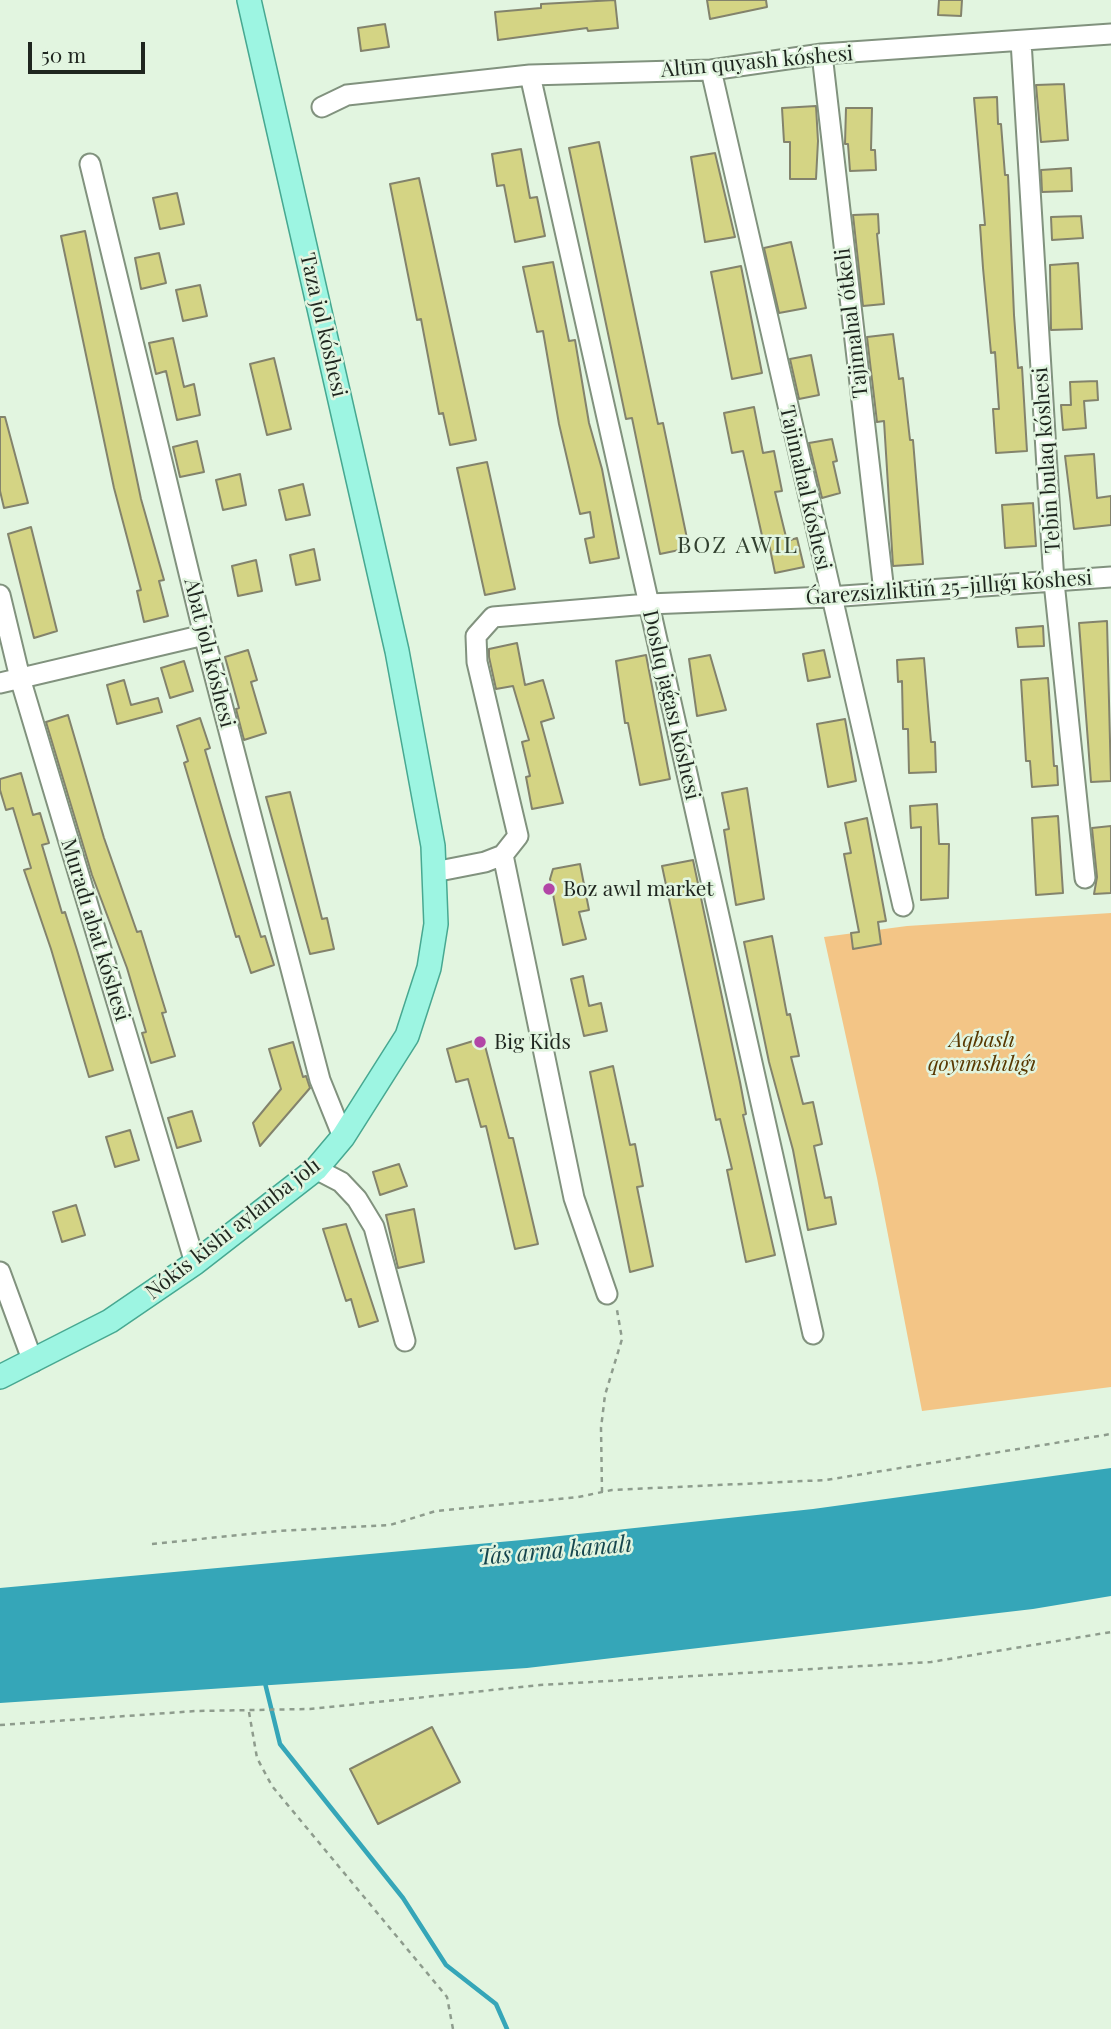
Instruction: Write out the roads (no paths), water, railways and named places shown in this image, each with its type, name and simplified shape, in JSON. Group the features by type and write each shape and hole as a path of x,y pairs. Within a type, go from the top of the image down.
{"main road":[{"name":"Taza jol kóshesi","path":"248,0 397,650"},
{"name":"Nókis kishi aylanba jolı","path":"0,1377 110,1321 195,1263 316,1169 343,1137 407,1036 429,968 436,924 433,846 397,650"}],"street":[{"name":"Altın quyash kóshesi","path":"322,107 347,95 530,75 711,70 822,54 1111,34"},
{"name":"Tebin bulaq kóshesi","path":"1021,41 1054,582 1085,878"},
{"name":"Tajimahal ótkeli","path":"822,54 884,592"},
{"name":"Tajimahal kóshesi","path":"711,70 829,597 902,906"},
{"name":"Doslıq jaǵası kóshesi","path":"530,75 813,1334"},
{"name":"Abat jolı kóshesi","path":"90,164 204,635 320,1080 343,1137"},
{"name":"Ǵarezsizliktiń 25-jıllıǵı kóshesi","path":"503,855 518,836 477,662 476,636 493,617 648,604 829,597 1111,577"},
{"name":"Muradı abat kóshesi","path":"0,595 20,678 195,1263"},
{"path":"0,683 204,635"},
{"path":"434,872 485,862 503,855 575,1198 607,1294"},
{"path":"316,1169 341,1182 357,1199 374,1227 405,1341"},
{"path":"0,1272 33,1362"}],"water":[{"name":"Tas arna kanalı","path":"1111,1468 1111,1596 1033,1609 527,1668 0,1703 0,1588 522,1540 813,1509"}],"waterway":[{"path":"265,1683 280,1744 403,1898 446,1965 496,2004 507,2029"}],"place":[{"name":"Boz awıl market","path":"549,889"},
{"name":"Big Kids","path":"480,1042"}],"district":[{"name":"BOZ AWIL","path":"738,546"}],"park label":[{"name":"Aqbaslı qoyımshılıǵı","path":"982,1052"}]}
